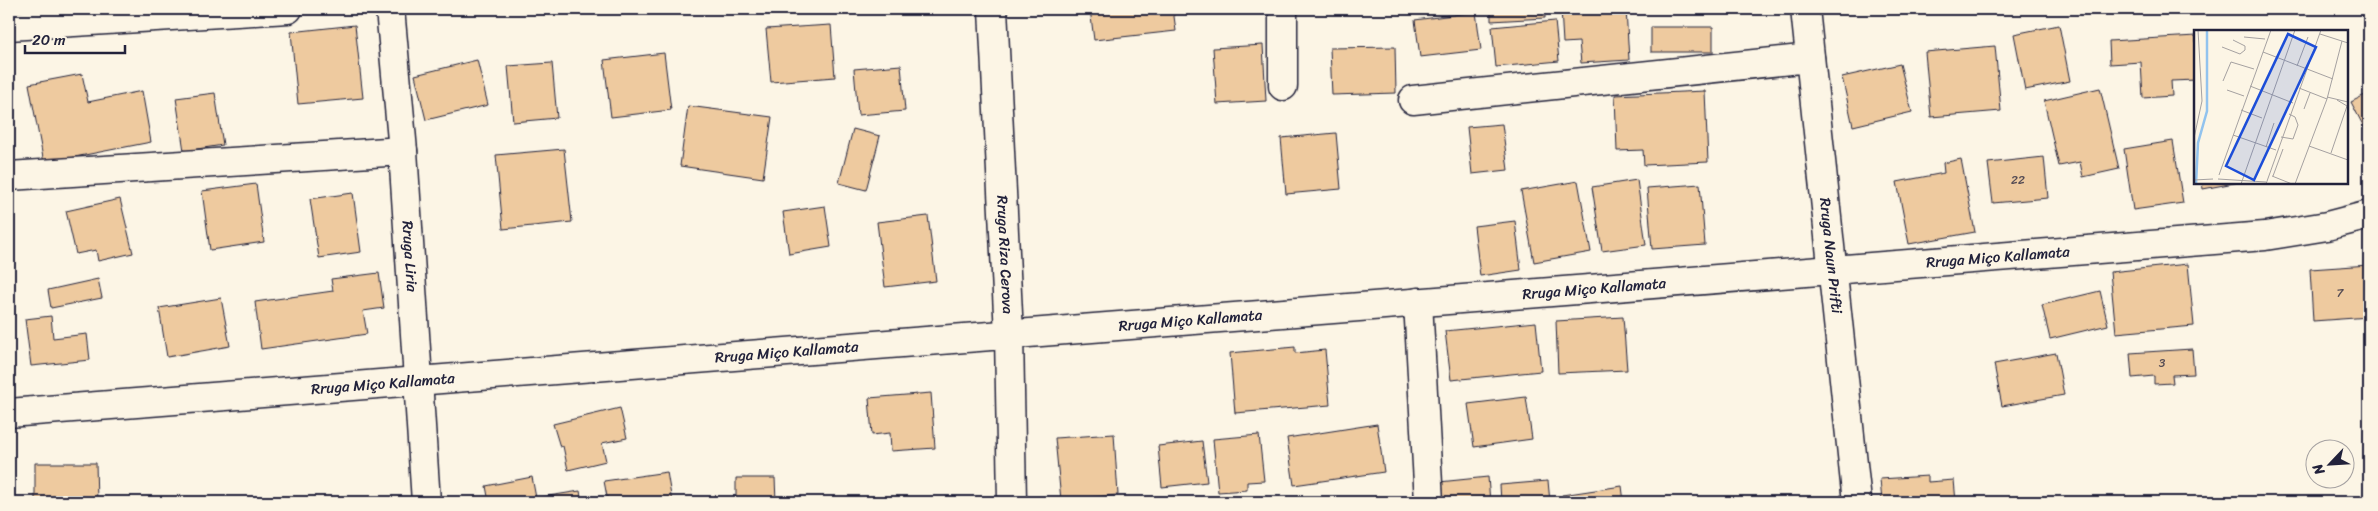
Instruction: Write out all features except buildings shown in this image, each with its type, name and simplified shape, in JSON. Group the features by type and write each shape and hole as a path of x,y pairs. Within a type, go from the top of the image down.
{"street":[{"path":"9,26 288,9"},
{"name":"Rruga Liria","path":"390,9 403,151 426,502"},
{"name":"Rruga Riza Cerova","path":"993,9 1008,334 1012,502"},
{"path":"1282,9 1283,86"},
{"name":"Rruga Naun Prifti","path":"1805,9 1857,502"},
{"path":"1413,100 1810,58"},
{"path":"9,176 403,151"},
{"name":"Rruga Miço Kallamata","path":"9,413 2265,236 2327,226 2369,215"},
{"path":"1418,302 1430,502"}]}
